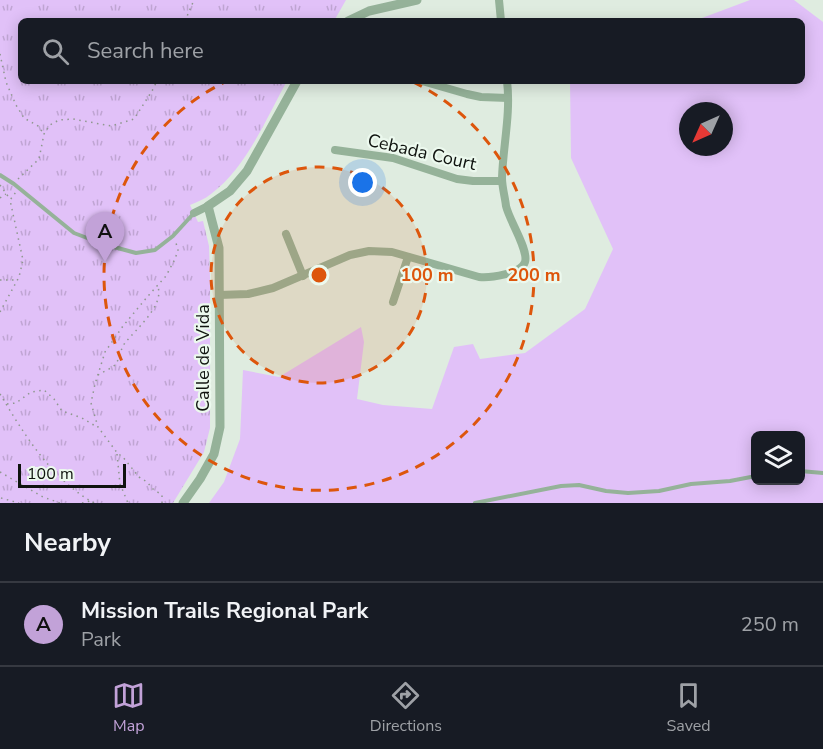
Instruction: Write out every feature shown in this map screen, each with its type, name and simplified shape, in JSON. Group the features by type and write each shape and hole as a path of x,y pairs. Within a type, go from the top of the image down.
{"street":[{"path":"354,18 369,10 414,0"},
{"path":"499,0 501,18"},
{"path":"194,213 230,191 247,171 295,84"},
{"path":"432,84 480,97 507,98"},
{"path":"219,295 248,294 273,288 350,255 369,250 392,252 479,277 487,278 518,270 525,264 526,254 507,210 502,181 507,84"},
{"name":"Cebada Court","path":"335,150 393,158 457,179 502,181"},
{"name":"Calle de Vida","path":"183,503 214,454 220,427 219,248 208,206"},
{"path":"286,234 303,276"},
{"path":"393,302 408,257"}],"lane":[{"path":"0,175 74,233 136,253 155,250 173,236 194,213"},
{"path":"805,471 823,473"},
{"path":"475,503 561,486 579,485 628,493 659,491 691,484 751,477"}],"path":[{"path":"186,18 194,0"},
{"path":"0,54 6,82 16,105 24,117 38,126 44,134"},
{"path":"14,184 39,159 44,134 50,125 59,120 72,119 111,126 134,118 156,84"},
{"path":"0,185 10,200 23,260 17,280 0,312"},
{"path":"10,200 14,193 21,190"},
{"path":"0,198 6,194"},
{"path":"98,427 92,403 97,375 105,352 123,326 166,276 178,250 173,236"},
{"path":"0,280 17,280"},
{"path":"97,375 114,365 124,344 147,320 159,295 157,286"},
{"path":"6,404 16,403 31,392 44,390 62,411 98,427 139,477 162,495 162,503"},
{"path":"0,394 23,433 51,469 94,503"},
{"path":"118,453 120,484 128,503"},
{"path":"0,472 60,503"},
{"path":"1,498 19,503"},
{"path":"82,503 90,501"}],"green space":[{"path":"0,0 346,0 336,18 18,18 18,84 285,84 254,142 235,171 211,194 190,205 198,222 203,221 209,246 210,428 204,452 173,503 0,503"},
{"path":"750,0 794,0 823,22 823,503 209,503 224,482 240,439 243,370 279,377 361,327 364,342 357,399 383,405 432,409 454,347 473,344 480,359 525,353 585,309 613,249 571,158 570,84 805,84 805,18 702,18"}],"place":[{"name":"Mission Trails Regional Park","path":"105,262"}]}
